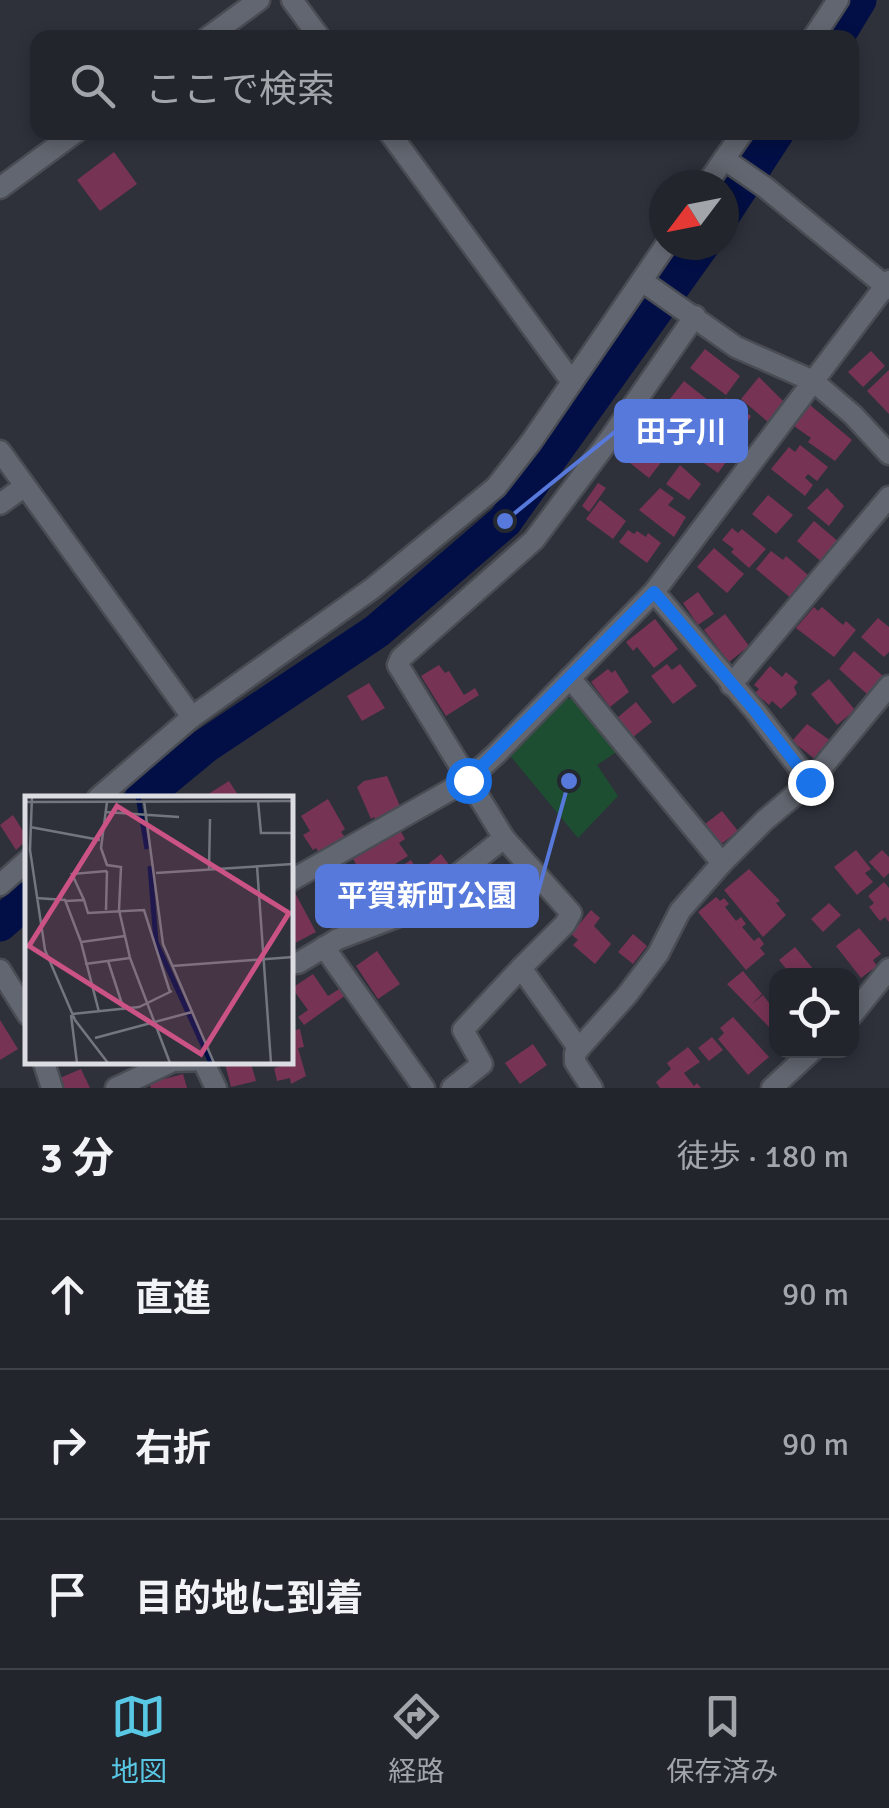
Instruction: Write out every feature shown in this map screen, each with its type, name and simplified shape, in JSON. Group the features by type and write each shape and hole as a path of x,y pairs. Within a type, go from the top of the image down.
{"street":[{"path":"218,30 259,0"},
{"path":"292,0 314,30"},
{"path":"817,30 838,0"},
{"path":"0,188 65,140"},
{"path":"395,140 572,382"},
{"path":"720,170 739,140"},
{"path":"292,880 468,780 654,592 888,285 728,162"},
{"path":"100,796 192,716 373,588 481,502 521,456 647,284 659,260"},
{"path":"647,284 736,347 813,382 889,454"},
{"path":"452,1088 482,1064 463,1030 566,924 571,914 504,838 398,666 402,658 534,540 609,440 688,311"},
{"path":"0,451 192,716"},
{"path":"0,504 25,486"},
{"path":"732,685 889,497"},
{"path":"654,592 810,782"},
{"path":"570,678 722,863"},
{"path":"592,1088 575,1062 575,1054 658,954 680,911 722,863 810,782 889,686"},
{"path":"293,960 399,916 430,897 504,838"},
{"path":"0,885 25,863"},
{"path":"324,947 424,1088"},
{"path":"521,968 579,1049"},
{"path":"859,1006 889,968"},
{"path":"0,970 25,1010"},
{"path":"772,1088 804,1058"},
{"path":"44,1063 52,1088"},
{"path":"206,1063 216,1088"},
{"path":"116,1088 142,1067"}],"green space":[{"path":"561,699 573,699 618,751 597,765 618,796 578,838 507,752"}],"building":[{"path":"114,152 137,184 100,211 77,180"},
{"path":"705,349 740,376 726,395 690,368"},
{"path":"871,351 885,366 863,387 848,372"},
{"path":"889,370 889,414 867,391"},
{"path":"759,377 784,402 768,422 741,399"},
{"path":"684,381 714,405 704,419 698,415 695,419 669,400"},
{"path":"726,398 751,416 737,439 711,420"},
{"path":"810,405 852,440 835,461 808,442 811,438 794,426"},
{"path":"703,428 734,451 718,473 684,449"},
{"path":"634,438 663,460 649,478 620,455"},
{"path":"800,445 828,467 817,481 808,474 805,478 813,485 805,496 771,469 789,447 795,452"},
{"path":"680,465 701,484 689,500 666,484"},
{"path":"598,483 606,488 589,512 582,506"},
{"path":"660,488 674,498 668,505 686,517 674,537 639,510"},
{"path":"827,488 844,506 829,526 807,508"},
{"path":"768,495 793,515 776,534 752,514"},
{"path":"600,500 626,521 613,539 586,519"},
{"path":"814,521 840,543 823,563 797,541"},
{"path":"732,528 738,533 742,529 766,549 749,568 722,540"},
{"path":"628,530 646,537 648,533 661,543 647,563 619,542"},
{"path":"714,548 744,574 727,593 697,567"},
{"path":"771,551 783,560 786,556 808,575 792,599 756,569"},
{"path":"698,592 714,614 698,625 683,603"},
{"path":"814,607 818,611 822,607 843,625 846,621 856,630 834,657 796,628"},
{"path":"725,614 749,646 729,662 704,630"},
{"path":"878,618 889,627 889,652 884,657 861,637"},
{"path":"655,619 678,649 654,668 637,647 633,651 626,642"},
{"path":"854,651 883,676 867,694 839,669"},
{"path":"667,664 672,670 680,664 697,686 673,704 651,676"},
{"path":"439,665 445,673 449,671 464,695 475,688 479,695 446,716 421,676"},
{"path":"770,666 782,677 786,672 798,682 794,687 797,694 781,709 755,693 759,689 754,685"},
{"path":"608,669 612,673 615,670 629,692 610,707 591,682"},
{"path":"829,679 855,710 837,725 811,694"},
{"path":"369,683 385,708 362,721 347,696"},
{"path":"636,702 652,722 633,737 617,718"},
{"path":"807,724 831,741 816,760 792,741"},
{"path":"387,776 403,813 376,821 371,819 357,787 364,781"},
{"path":"229,781 239,796 205,796"},
{"path":"328,799 345,829 341,832 345,837 319,853 303,835 310,831 301,816"},
{"path":"722,811 738,831 720,845 705,824"},
{"path":"13,815 25,834 25,842 16,850 0,825"},
{"path":"400,830 405,839 399,843 408,856 371,879 365,870 361,873 353,859"},
{"path":"856,850 871,869 865,873 873,882 857,895 834,867"},
{"path":"882,850 889,857 889,873 884,878 869,862"},
{"path":"441,854 453,870 434,885 422,869"},
{"path":"411,860 425,883 396,902 385,885 393,880 389,874"},
{"path":"339,865 352,887 331,899 318,877"},
{"path":"749,869 780,901 776,903 786,915 763,937 724,890"},
{"path":"884,882 889,888 889,922 885,917 880,921 869,907 874,903 868,896"},
{"path":"292,892 316,932 295,943 292,938"},
{"path":"716,897 720,901 724,898 729,904 725,907 736,921 741,917 746,924 742,927 754,941 759,937 764,944 760,948 765,954 746,970 698,912"},
{"path":"829,903 841,915 823,932 811,919"},
{"path":"591,910 600,918 594,926 611,944 595,964 573,945 578,940 571,934"},
{"path":"859,928 881,954 873,960 877,966 861,978 859,968 853,968 836,946"},
{"path":"633,934 647,946 633,964 618,952"},
{"path":"795,947 812,968 786,968 779,960"},
{"path":"377,951 400,984 378,999 356,966"},
{"path":"743,971 762,994 751,1005 763,995 769,1003 769,1027 727,984"},
{"path":"313,974 328,996 341,988 346,995 304,1025 298,1017 308,1010 292,988"},
{"path":"733,1017 769,1057 748,1075 718,1039 724,1033 720,1028"},
{"path":"0,1020 18,1049 0,1060"},
{"path":"300,1029 304,1047 298,1048 306,1076 291,1084 290,1078 277,1081 274,1068 292,1063 292,1031"},
{"path":"712,1037 723,1050 709,1061 698,1048"},
{"path":"533,1044 547,1065 520,1084 505,1063"},
{"path":"688,1047 700,1062 684,1073 694,1086 697,1083 701,1088 660,1088 656,1082 671,1069 667,1063"},
{"path":"225,1063 251,1063 256,1081 231,1087"},
{"path":"81,1069 90,1088 58,1088 55,1080"},
{"path":"183,1074 187,1088 151,1088 149,1083"}],"waterway":[{"path":"841,30 859,0"},
{"path":"739,190 772,140"},
{"path":"144,796 205,746 377,631 505,521 691,260"},
{"path":"0,924 25,902"}],"place":[{"name":"田子川","path":"505,521"},
{"name":"平賀新町公園","path":"569,781"}],"route":[{"path":"468,780 654,592 810,782"}]}
